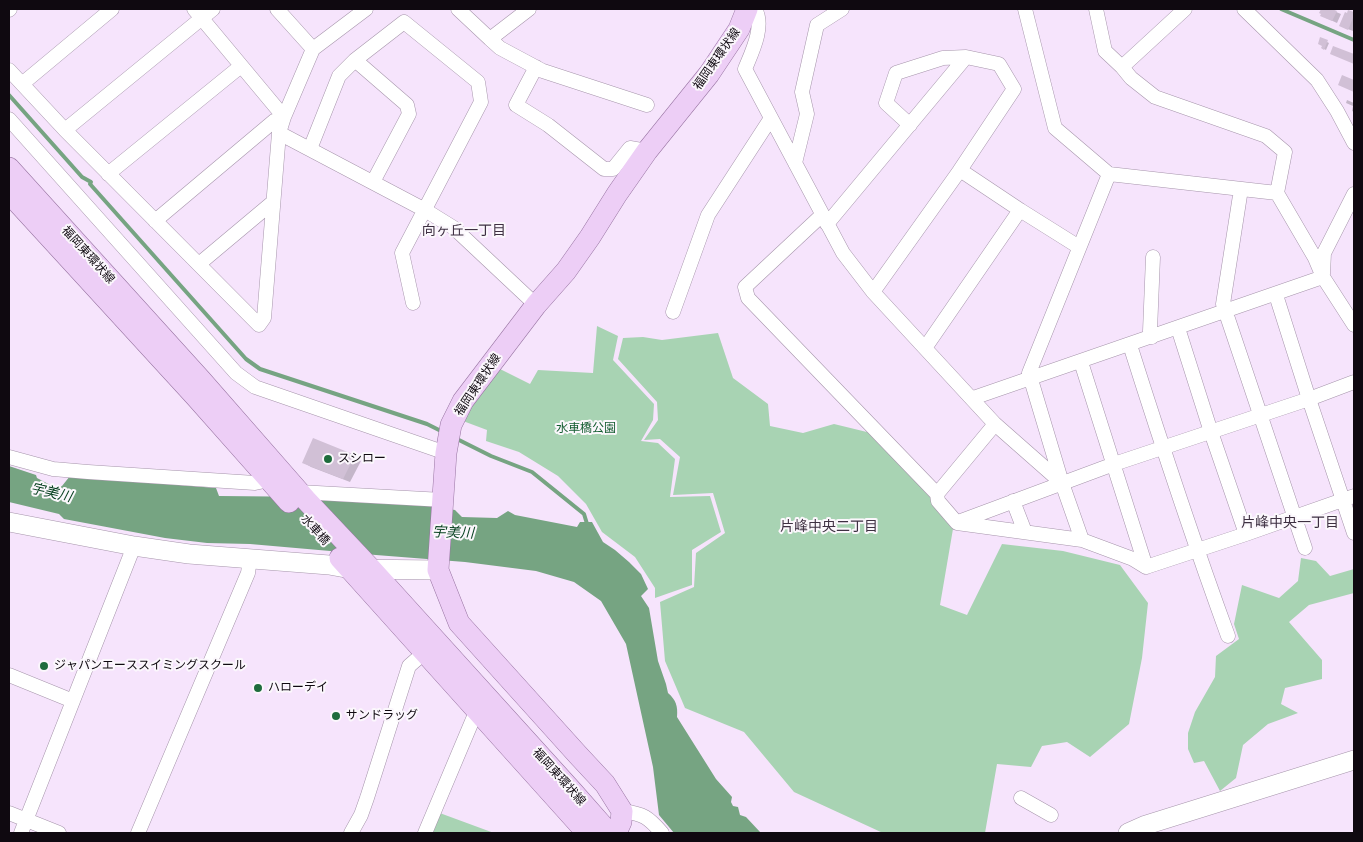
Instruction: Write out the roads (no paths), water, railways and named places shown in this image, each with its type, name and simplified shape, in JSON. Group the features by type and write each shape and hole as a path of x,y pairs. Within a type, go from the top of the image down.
{"main road":[{"name":"福岡東環状線","path":"622,810 605,784 460,623 438,566 447,450 451,426 463,401 536,305 566,271 647,151 709,74 739,29 747,9"},
{"name":"福岡東環状線","path":"9,168 194,373 289,492"},
{"name":"福岡東環状線","path":"9,193 195,396 289,492"},
{"name":"水車橋","path":"289,492 359,568"},
{"name":"福岡東環状線","path":"359,568 425,652 587,833"},
{"name":"福岡東環状線","path":"359,568 572,791 609,833"},
{"path":"616,833 621,822 622,810"}],"street":[{"path":"22,84 112,9"},
{"path":"65,130 198,13 213,9"},
{"path":"277,9 313,49"},
{"path":"458,9 500,48 536,68 647,105"},
{"path":"490,39 529,9"},
{"path":"755,9 759,25 756,43 745,69 843,253 873,292 995,424 1062,483"},
{"path":"795,163 807,114 802,92 817,25 842,9"},
{"path":"1025,9 1055,128 1109,174 1277,193"},
{"path":"1096,9 1105,50 1132,78 1155,97 1266,136 1285,152 1277,193 1315,258 1323,278 1354,324"},
{"path":"1122,67 1185,9"},
{"path":"1244,9 1318,80 1354,143"},
{"path":"9,70 154,221 259,325 264,318 279,133 313,49 362,10"},
{"path":"198,13 284,118"},
{"path":"310,149 339,76 355,60 404,22 478,82 481,102 402,253 413,303"},
{"path":"966,56 910,125 825,220 745,287 748,298 937,494 938,502 957,523 1082,540 1133,558 1146,567"},
{"path":"873,292 960,170 1014,89 999,64 966,56 943,58 896,72 886,102 910,125"},
{"path":"355,60 407,105 409,114 373,182"},
{"path":"108,174 241,66"},
{"path":"536,68 516,105 548,126 604,169 613,169 630,148 647,151"},
{"path":"154,221 274,120 284,118"},
{"path":"673,312 708,214 771,118"},
{"path":"9,119 236,372 255,387 447,450"},
{"path":"279,133 425,210 454,228 536,305"},
{"path":"960,170 1079,247"},
{"path":"1082,540 1062,483 1029,373 1109,174"},
{"path":"1241,189 1223,304 1305,548"},
{"path":"1323,278 1324,253 1354,194"},
{"path":"199,264 273,202"},
{"path":"925,348 1020,210"},
{"path":"1152,337 1150,331 1153,257"},
{"path":"973,398 1323,278"},
{"path":"1276,295 1309,399 1349,498 1354,533"},
{"path":"1178,328 1246,534"},
{"path":"1130,345 1162,449 1228,636"},
{"path":"1081,362 1146,567"},
{"path":"957,523 1114,464 1309,399 1354,382"},
{"path":"937,494 995,424"},
{"path":"9,457 53,468 256,483 289,492 443,503"},
{"path":"1146,567 1349,498"},
{"path":"1013,501 1025,532"},
{"path":"9,522 134,546 189,554 359,568 438,566"},
{"path":"23,827 134,546"},
{"path":"138,833 248,573 250,559"},
{"path":"351,833 361,815 409,666 425,652"},
{"path":"9,675 73,701"},
{"path":"425,833 473,719 479,713"},
{"path":"1128,833 1354,760"},
{"path":"1021,798 1051,815"},
{"path":"622,810 634,812 648,818 662,833"},
{"path":"9,813 23,827 59,833"}],"water":[{"name":"宇美川","path":"9,466 36,475 37,478 56,488 62,486 70,476 216,488 219,496 325,497 432,506 455,510 462,517 497,518 508,511 515,515 577,527 580,522 592,522 603,542 615,550 641,574 648,589 641,596 649,608 658,661 668,693 676,704 677,717 716,779 732,797 731,802 733,806 738,807 740,815 746,817 761,833 674,833 659,815 653,767 626,644 601,601 574,582 536,571 465,562 250,544 207,543 165,538 64,519 59,514 9,502"}],"waterway":[{"path":"1281,9 1354,40"},
{"path":"9,95 82,177 91,182 90,184 246,359 260,369 427,424 443,432"},
{"path":"457,439 491,456 532,472 584,514 588,527"}],"place":[{"name":"スシロー","path":"328,459"},
{"name":"ジャパンエーススイミングスクール","path":"44,666"},
{"name":"ハローデイ","path":"258,688"},
{"name":"サンドラッグ","path":"336,716"}],"district":[{"name":"向ヶ丘一丁目","path":"464,231"},
{"name":"片峰中央一丁目","path":"1290,523"},
{"name":"片峰中央二丁目","path":"829,527"}],"park label":[{"name":"水車橋公園","path":"586,429"}]}
